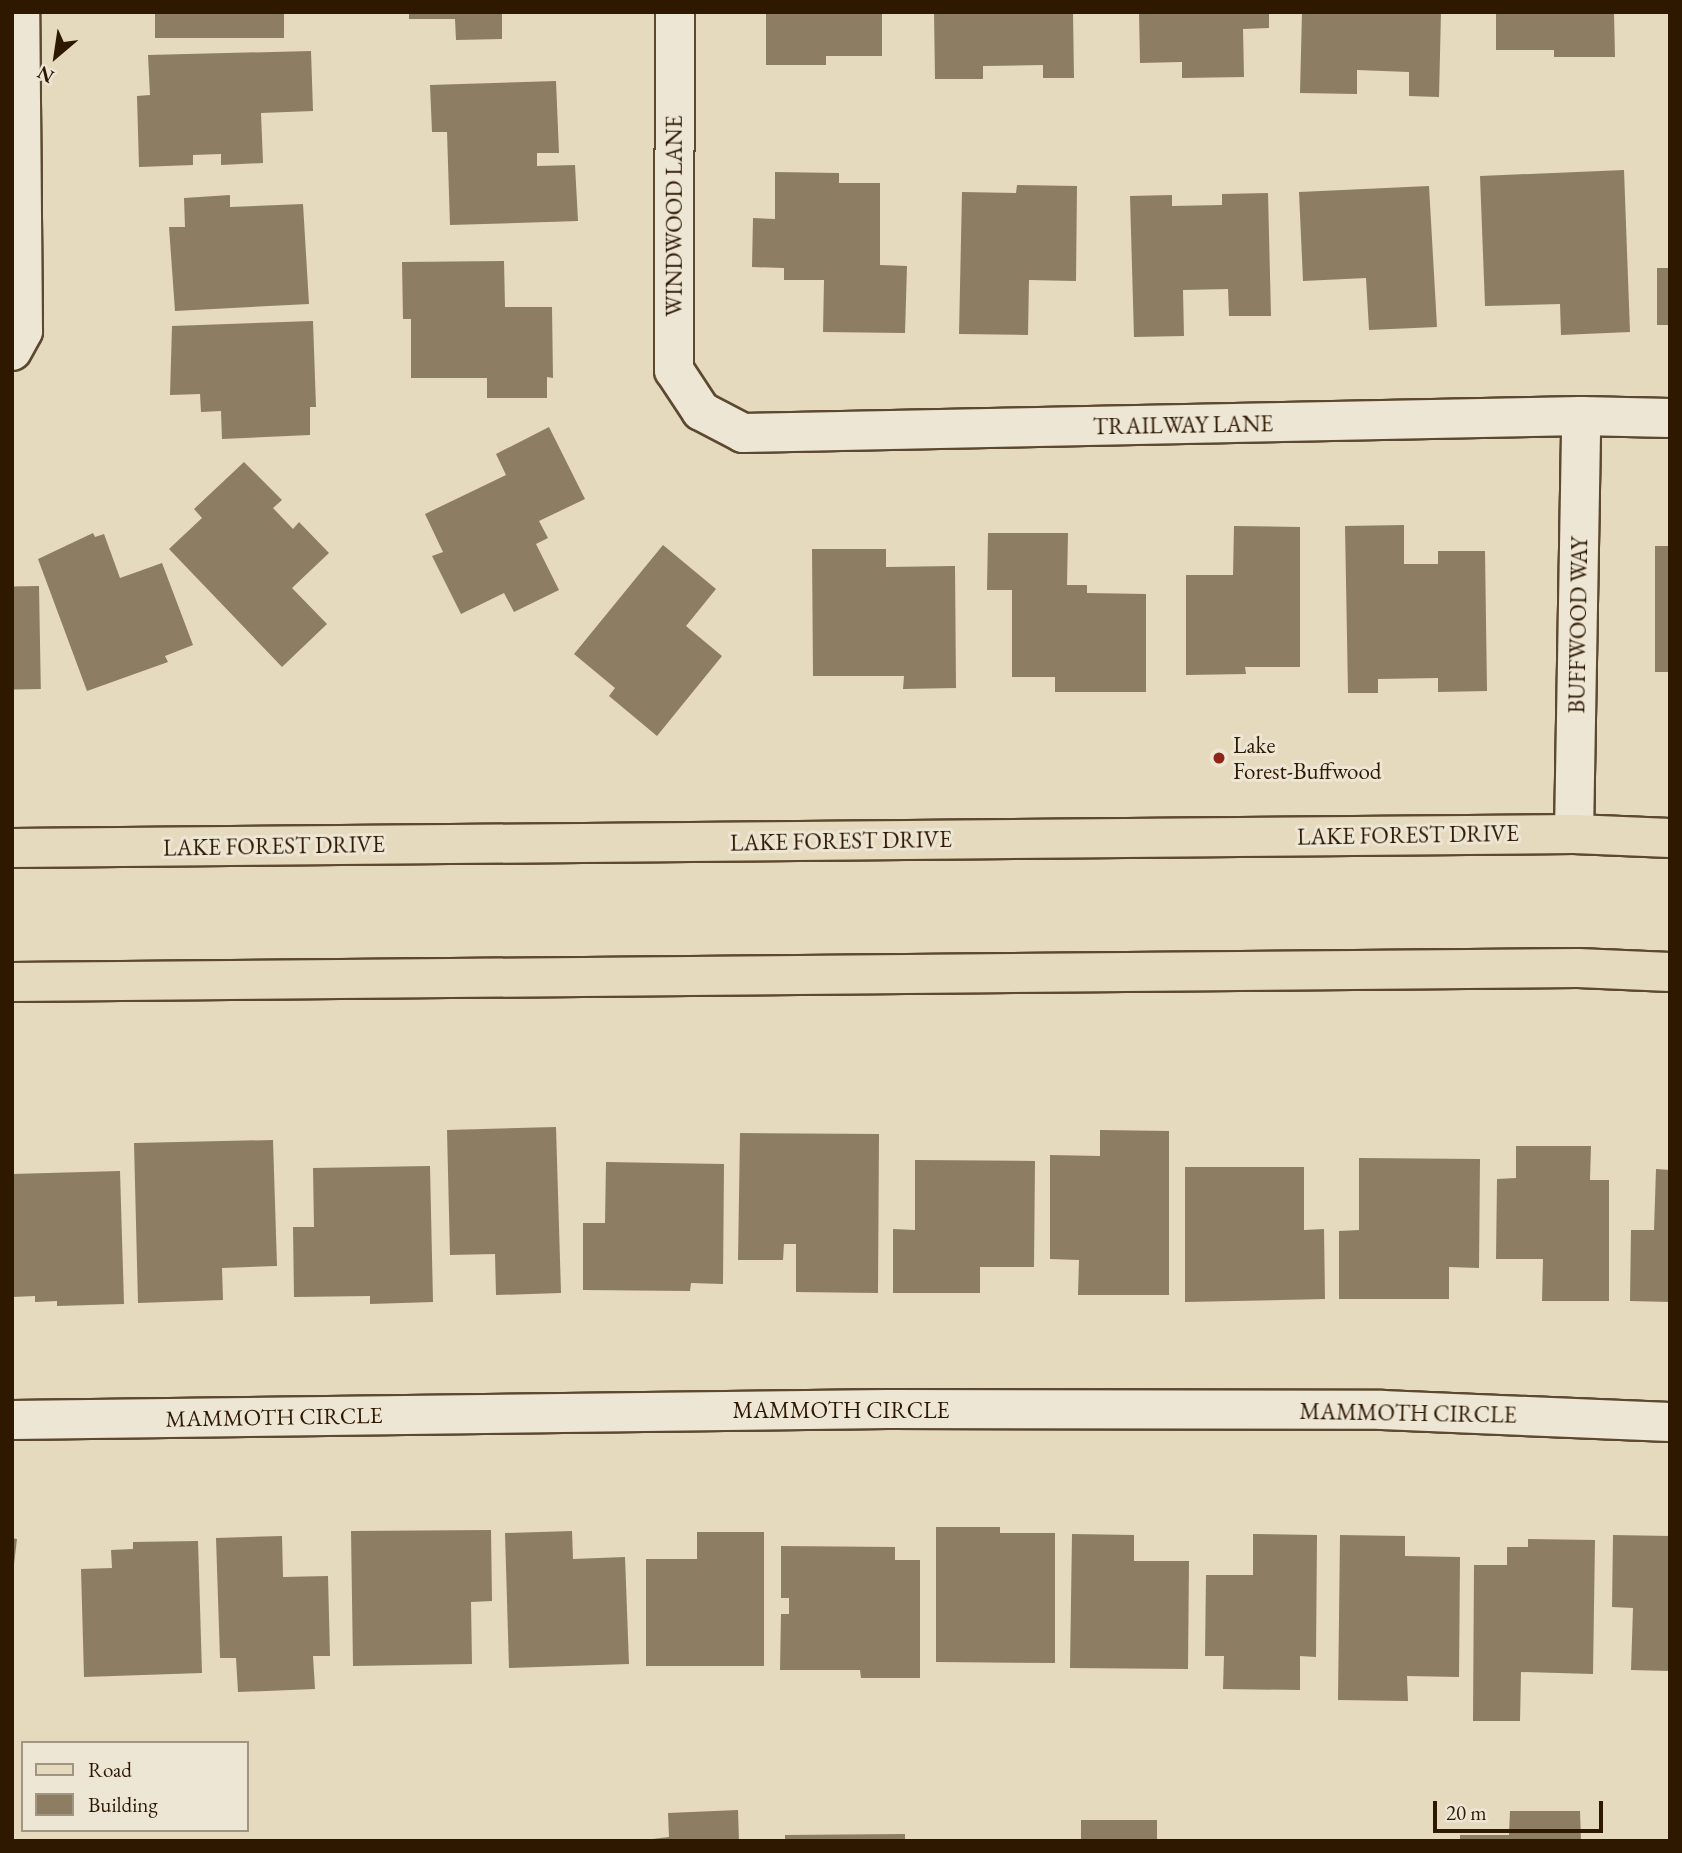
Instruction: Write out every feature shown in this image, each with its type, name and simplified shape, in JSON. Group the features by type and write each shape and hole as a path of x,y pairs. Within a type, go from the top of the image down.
{"main road":[{"name":"LAKE FOREST DRIVE","path":"12,848 1574,834 1670,838"},
{"path":"12,982 1578,968 1670,972"}],"street":[{"path":"12,351 23,331 20,12"},
{"name":"WINDWOOD LANE","path":"675,12 674,370 701,411"},
{"name":"TRAILWAY LANE","path":"701,411 743,433 792,435 1581,416 1670,418"},
{"name":"BUFFWOOD WAY","path":"1574,834 1581,416"},
{"name":"MAMMOTH CIRCLE","path":"12,1420 929,1409 1382,1410 1670,1422"}],"building":[{"path":"155,12 284,12 284,38 155,38"},
{"path":"409,12 502,12 502,39 456,40 455,19 409,19"},
{"path":"766,12 882,12 882,56 826,56 826,65 766,65"},
{"path":"934,12 1073,12 1074,78 1043,78 1043,65 983,66 983,79 935,79"},
{"path":"1139,12 1269,12 1269,28 1243,29 1244,77 1182,78 1182,62 1140,63"},
{"path":"1302,12 1441,12 1439,97 1409,96 1409,72 1357,70 1357,94 1300,93"},
{"path":"1496,12 1614,12 1615,57 1554,57 1554,50 1496,50"},
{"path":"311,51 313,111 261,113 263,163 221,165 221,154 193,155 193,165 139,167 137,96 150,95 148,55"},
{"path":"556,81 559,153 537,153 537,166 575,165 578,221 450,225 447,132 432,132 430,85"},
{"path":"1624,170 1630,332 1561,335 1560,304 1485,306 1480,176"},
{"path":"775,172 839,173 839,183 880,183 880,265 907,266 905,333 823,332 824,280 784,280 784,268 752,267 753,218 775,219"},
{"path":"1017,185 1077,186 1076,281 1029,280 1028,335 959,334 962,192 1016,193"},
{"path":"1429,186 1437,327 1369,330 1366,278 1303,281 1299,192"},
{"path":"1268,193 1271,316 1229,316 1228,289 1183,290 1184,336 1134,337 1130,196 1172,195 1172,206 1222,205 1222,194"},
{"path":"230,195 230,207 303,204 309,304 175,311 169,227 185,227 184,198"},
{"path":"504,261 505,307 552,307 553,378 547,377 547,398 487,398 487,378 411,378 411,319 403,319 402,262"},
{"path":"1657,268 1670,268 1670,325 1657,325"},
{"path":"313,321 316,407 310,407 310,435 222,439 221,411 201,412 200,394 170,395 172,326"},
{"path":"549,427 585,499 539,521 548,538 536,544 559,590 514,612 504,593 461,614 432,556 443,552 425,514 506,475 496,454"},
{"path":"244,462 282,500 273,508 293,529 299,522 329,553 292,588 327,624 282,667 169,549 202,518 194,509"},
{"path":"1404,525 1404,564 1438,564 1438,551 1485,551 1487,691 1438,692 1438,678 1378,679 1378,693 1348,693 1345,526"},
{"path":"1234,526 1300,527 1300,667 1245,667 1246,674 1186,675 1186,575 1233,575"},
{"path":"93,533 95,537 104,534 120,578 162,563 193,645 165,656 168,662 87,691 38,559"},
{"path":"988,533 1068,533 1067,585 1087,585 1087,593 1146,594 1146,692 1055,692 1055,677 1012,677 1012,590 987,590"},
{"path":"663,545 716,589 686,626 722,656 657,736 609,696 615,688 574,654"},
{"path":"1655,546 1670,546 1670,672 1655,672"},
{"path":"812,549 886,549 886,567 955,566 956,688 903,689 904,676 813,676"},
{"path":"12,586 39,586 41,689 14,689"},
{"path":"556,1127 561,1293 496,1295 495,1254 450,1255 447,1130"},
{"path":"1100,1130 1169,1131 1169,1295 1078,1295 1079,1260 1050,1259 1050,1155 1100,1156"},
{"path":"740,1133 879,1134 878,1293 796,1292 796,1244 784,1244 783,1260 738,1260"},
{"path":"273,1140 277,1266 222,1268 223,1300 138,1303 134,1143"},
{"path":"1516,1146 1591,1146 1590,1180 1609,1180 1609,1301 1542,1301 1543,1259 1496,1259 1497,1179 1516,1178"},
{"path":"1359,1158 1480,1159 1479,1268 1449,1267 1449,1299 1339,1299 1339,1231 1359,1230"},
{"path":"915,1160 1035,1161 1034,1267 980,1267 980,1293 893,1293 893,1229 915,1230"},
{"path":"606,1162 724,1164 723,1284 691,1283 690,1291 583,1290 583,1223 605,1223"},
{"path":"430,1166 433,1302 370,1304 370,1296 294,1297 293,1227 314,1227 313,1168"},
{"path":"1185,1167 1304,1167 1304,1230 1324,1229 1325,1299 1185,1302"},
{"path":"1656,1169 1670,1170 1670,1302 1630,1301 1631,1230 1654,1230"},
{"path":"120,1171 124,1304 57,1306 57,1301 35,1302 35,1296 12,1297 12,1174"},
{"path":"936,1527 1000,1527 1000,1533 1055,1533 1055,1663 936,1662"},
{"path":"491,1530 492,1601 471,1602 472,1664 353,1666 351,1531"},
{"path":"572,1531 573,1559 625,1557 629,1664 509,1668 505,1533"},
{"path":"697,1532 764,1532 764,1666 646,1666 646,1559 697,1559"},
{"path":"1072,1534 1134,1535 1134,1561 1189,1561 1188,1669 1070,1668"},
{"path":"1253,1534 1317,1535 1316,1657 1300,1656 1300,1690 1223,1689 1224,1656 1205,1656 1206,1575 1253,1575"},
{"path":"1340,1535 1405,1536 1405,1556 1460,1557 1459,1677 1407,1676 1408,1701 1338,1700"},
{"path":"1613,1535 1670,1536 1670,1671 1631,1670 1633,1608 1612,1607"},
{"path":"282,1536 283,1577 328,1576 330,1656 313,1656 315,1689 238,1692 236,1658 220,1658 216,1538"},
{"path":"12,1538 17,1539 14,1564 12,1564"},
{"path":"1528,1539 1595,1540 1593,1674 1521,1672 1520,1721 1473,1721 1474,1565 1507,1565 1507,1547 1528,1547"},
{"path":"198,1541 202,1673 84,1677 81,1569 112,1568 111,1550 133,1549 133,1542"},
{"path":"781,1546 895,1547 895,1560 920,1560 920,1678 861,1678 860,1670 780,1670 781,1614 789,1614 789,1598 781,1598"},
{"path":"738,1810 739,1841 636,1841 669,1837 668,1813"},
{"path":"1510,1811 1580,1811 1581,1841 1460,1841 1460,1835 1509,1835"},
{"path":"1081,1820 1157,1820 1157,1841 1081,1841"},
{"path":"905,1834 905,1841 785,1841 785,1835"}],"place":[{"name":"Lake Forest-Buffwood","path":"1219,758"}]}
